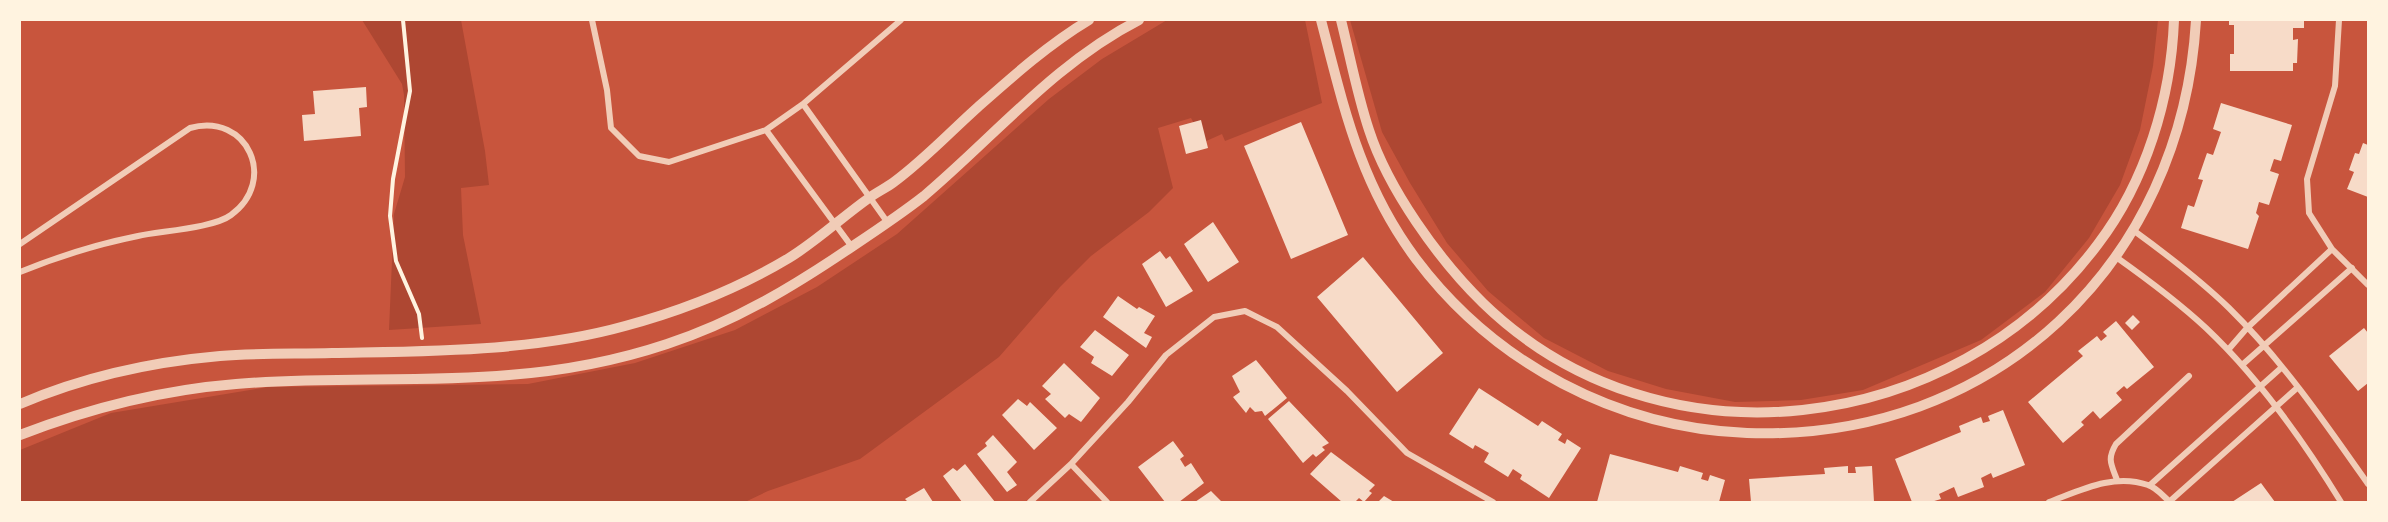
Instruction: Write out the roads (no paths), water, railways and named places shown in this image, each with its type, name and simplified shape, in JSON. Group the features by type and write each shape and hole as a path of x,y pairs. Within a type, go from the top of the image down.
{"street":[{"path":"592,20 611,128 639,156 669,162 766,130 803,104 901,20"},
{"path":"20,404 60,388 102,376 138,367 183,360 248,354 424,351 512,346 624,327 670,312 754,276 790,257 870,197 894,183 1040,54 1089,20"},
{"path":"20,435 118,403 162,392 290,380 507,376 590,364 669,344 731,320 786,291 888,223 923,196 1052,80 1088,51 1139,20"},
{"path":"1321,20 1347,121 1358,154 1387,216 1418,262 1478,325 1529,364 1585,396 1641,416 1700,429 1790,433 1852,426 1912,410 1969,385 2022,352 2070,311 2116,257 2156,187 2177,133 2191,71 2196,20"},
{"path":"1341,20 1369,131 1388,174 1441,256 1485,305 1534,344 1568,365 1614,386 1645,396 1699,408 1770,413 1854,403 1918,382 1980,351 2010,331 2064,285 2099,244 2137,178 2164,98 2170,67 2174,20"},
{"path":"2339,20 2335,86 2307,179 2309,213 2332,249 2368,285"},
{"path":"803,104 888,223"},
{"path":"20,244 190,128 212,124 223,127 242,139 253,159 253,183 249,195 241,207 222,221 136,236 58,258 20,272"},
{"path":"766,130 852,247"},
{"path":"2133,230 2198,281 2247,328 2334,435 2368,484"},
{"path":"2228,350 2247,328 2332,249"},
{"path":"2116,257 2177,303 2242,365 2277,406 2341,502"},
{"path":"2242,365 2352,268"},
{"path":"1030,502 1071,464 1128,402 1166,355 1214,317 1245,311 1277,327 1339,384 1407,453 1493,502"},
{"path":"2150,485 2281,368"},
{"path":"2117,480 2110,462 2110,453 2116,444 2188,376"},
{"path":"2049,502 2086,488 2117,480 2150,485 2170,502 2297,388"},
{"path":"1071,464 1107,502"}]}
